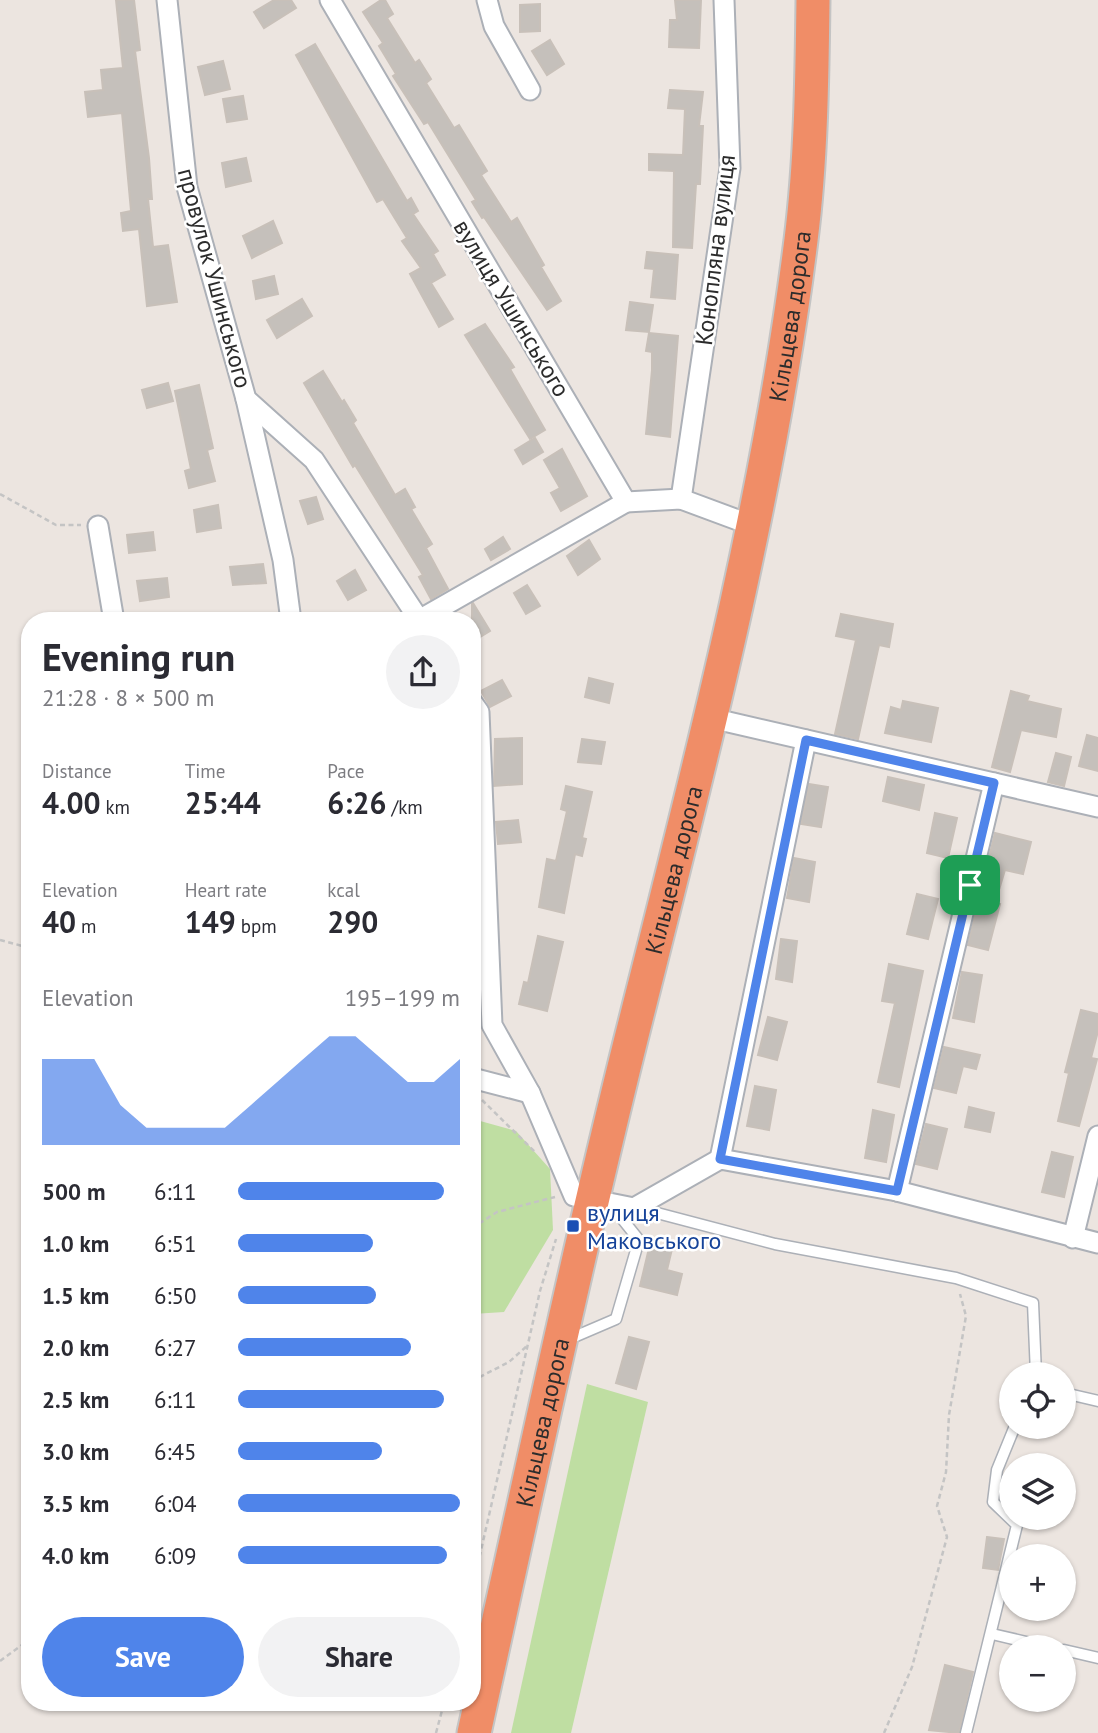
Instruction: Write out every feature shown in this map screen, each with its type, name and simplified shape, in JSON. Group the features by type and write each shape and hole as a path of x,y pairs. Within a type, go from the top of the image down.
{"highway":[{"name":"Кільцева дорога","path":"481,1694 544,1343 592,1200 711,718 754,526 801,236 812,85 813,0"},
{"name":"Кільцева дорога","path":"474,1733 478,1711"}],"street":[{"name":"провулок Ушинського","path":"167,0 187,187 246,399 314,460 413,612"},
{"name":"вулиця Ушинського","path":"330,0 626,502"},
{"path":"487,0 494,26 530,90"},
{"name":"Конопляна вулиця","path":"681,499 730,168 724,0"},
{"path":"246,399 283,560 290,612"},
{"path":"435,612 626,502 681,499 754,526"},
{"path":"98,526 112,612"},
{"path":"711,718 1098,807"},
{"path":"720,1159 806,740"},
{"path":"481,760 492,1026 530,1093 562,1167 592,1200 634,1208 720,1159 897,1191 1098,1243"},
{"path":"897,1191 994,783"},
{"path":"481,1080 530,1093"},
{"path":"1073,1238 1098,1136"}],"lane":[{"path":"544,1343 616,1320 639,1240 592,1200"},
{"path":"634,1208 775,1244 956,1278 1034,1303 1036,1362"},
{"path":"1076,1396 1098,1401"},
{"path":"966,1733 1017,1525 993,1502 997,1470 1010,1439"},
{"path":"992,1634 999,1636"},
{"path":"1076,1653 1098,1658"}],"path":[{"path":"0,494 56,525 98,526"},
{"path":"0,940 21,946"},
{"path":"481,1098 543,1160 562,1167"},
{"path":"481,1222 497,1212 547,1197 592,1200"},
{"path":"481,1559 544,1343 540,1292 561,1228"},
{"path":"884,1733 912,1667 947,1536 937,1506 946,1472 949,1415 966,1316 956,1278"},
{"path":"481,1376 544,1343"},
{"path":"0,1661 21,1646"},
{"path":"436,1733 442,1711"}],"green space":[{"path":"481,1121 516,1131 550,1169 553,1230 504,1312 481,1313"},
{"path":"587,1384 648,1402 571,1733 511,1733"}],"building":[{"path":"116,0 134,0 140,50 135,51 149,158 152,199 148,199 153,247 168,245 177,302 147,306 139,229 123,231 121,213 131,211 122,113 88,117 85,92 103,90 101,70 123,68"},
{"path":"274,0 291,0 296,8 264,28 254,12"},
{"path":"385,0 393,14 387,18 415,63 419,60 431,79 426,83 454,128 459,125 487,171 481,175 511,222 517,218 544,265 541,267 561,301 547,310 484,217 482,218 472,202 476,200 428,122 424,124 393,76 396,74 379,46 383,43 363,12"},
{"path":"675,0 701,0 699,48 669,47 670,20 677,20"},
{"path":"540,4 540,31 520,32 520,5"},
{"path":"550,40 564,64 547,75 532,51"},
{"path":"315,44 407,201 411,198 418,211 413,214 438,251 433,254 445,275 431,283 453,319 439,327 410,274 421,268 402,241 407,238 383,199 377,202 296,55"},
{"path":"223,61 230,89 205,95 198,67"},
{"path":"670,90 703,92 699,126 703,126 700,184 696,184 692,248 673,247 674,171 649,170 649,154 683,155 685,109 668,108"},
{"path":"243,96 247,119 227,122 223,99"},
{"path":"246,158 251,181 226,187 222,163"},
{"path":"273,221 282,243 252,258 243,236"},
{"path":"647,252 678,255 675,299 651,297 654,269 645,268"},
{"path":"274,276 278,294 256,299 253,281"},
{"path":"302,299 312,316 277,338 267,320"},
{"path":"630,302 653,305 649,332 626,330"},
{"path":"485,324 514,367 510,369 545,430 530,439 465,335"},
{"path":"649,333 678,336 670,437 646,434 652,370 652,352 646,351"},
{"path":"323,371 356,420 353,423 395,495 405,489 415,507 411,509 432,544 426,548 448,589 431,599 419,577 423,575 355,465 353,467 304,383"},
{"path":"168,383 173,401 147,408 142,390"},
{"path":"199,385 213,448 207,450 215,481 189,488 185,471 191,469 175,391"},
{"path":"535,438 543,452 523,464 515,450"},
{"path":"562,449 587,496 561,511 551,493 560,488 544,460"},
{"path":"316,497 323,519 308,524 300,501"},
{"path":"218,505 221,528 197,532 194,510"},
{"path":"153,532 155,550 129,553 127,535"},
{"path":"503,537 510,549 491,560 485,549"},
{"path":"589,540 600,559 578,575 567,556"},
{"path":"263,564 266,583 233,585 230,567"},
{"path":"355,570 366,590 348,600 337,581"},
{"path":"167,578 169,597 140,601 137,581"},
{"path":"527,585 540,606 526,614 514,593"},
{"path":"473,603 478,612 472,612"},
{"path":"841,614 893,624 889,647 879,645 858,739 835,734 856,640 836,636"},
{"path":"481,616 490,631 481,636"},
{"path":"589,678 613,684 609,703 585,697"},
{"path":"502,680 511,696 490,707 481,691"},
{"path":"1011,691 1029,696 1027,701 1061,709 1056,737 1021,730 1010,772 992,767"},
{"path":"903,701 938,708 931,742 885,733 891,707 901,710"},
{"path":"1087,735 1098,738 1098,771 1079,766"},
{"path":"522,738 522,784 494,786 495,739"},
{"path":"582,739 605,742 601,764 578,762"},
{"path":"1056,753 1071,757 1064,786 1048,782"},
{"path":"888,777 924,785 919,810 883,801"},
{"path":"809,784 828,787 821,827 801,824"},
{"path":"566,786 592,792 582,838 586,839 582,856 575,854 564,913 539,907 547,859 556,861 567,811 561,809"},
{"path":"935,813 957,818 948,858 927,853"},
{"path":"518,820 521,842 498,844 496,822"},
{"path":"995,833 1031,842 1023,874 1005,870 995,903 1000,904 988,950 968,945"},
{"path":"794,858 815,862 809,902 787,898"},
{"path":"917,894 938,899 928,939 907,934"},
{"path":"538,936 563,942 547,1011 519,1004 524,982 528,983"},
{"path":"781,939 797,941 792,982 776,979"},
{"path":"889,964 923,971 899,1087 878,1082 895,1003 882,1001"},
{"path":"962,972 982,975 974,1022 953,1018"},
{"path":"1081,1010 1098,1014 1098,1031 1091,1058 1097,1059 1079,1126 1058,1121 1069,1073 1065,1072"},
{"path":"768,1017 787,1022 777,1060 758,1055"},
{"path":"944,1047 980,1055 976,1069 963,1066 956,1093 934,1088"},
{"path":"755,1086 776,1090 769,1130 747,1126"},
{"path":"969,1107 994,1113 990,1132 965,1127"},
{"path":"873,1110 894,1115 886,1162 865,1158"},
{"path":"926,1124 947,1129 937,1169 916,1164"},
{"path":"1052,1152 1073,1157 1064,1197 1042,1192"},
{"path":"650,1244 672,1249 667,1270 682,1274 677,1295 640,1286"},
{"path":"629,1337 649,1342 636,1389 616,1383"},
{"path":"987,1537 1004,1539 1003,1544 999,1544 998,1570 983,1568"},
{"path":"945,1665 973,1672 959,1733 929,1730"}],"place":[{"name":"вулиця Маковського","path":"573,1226"}],"route":[{"path":"806,740 994,783 970,885 897,1191 720,1159 806,740"}]}
